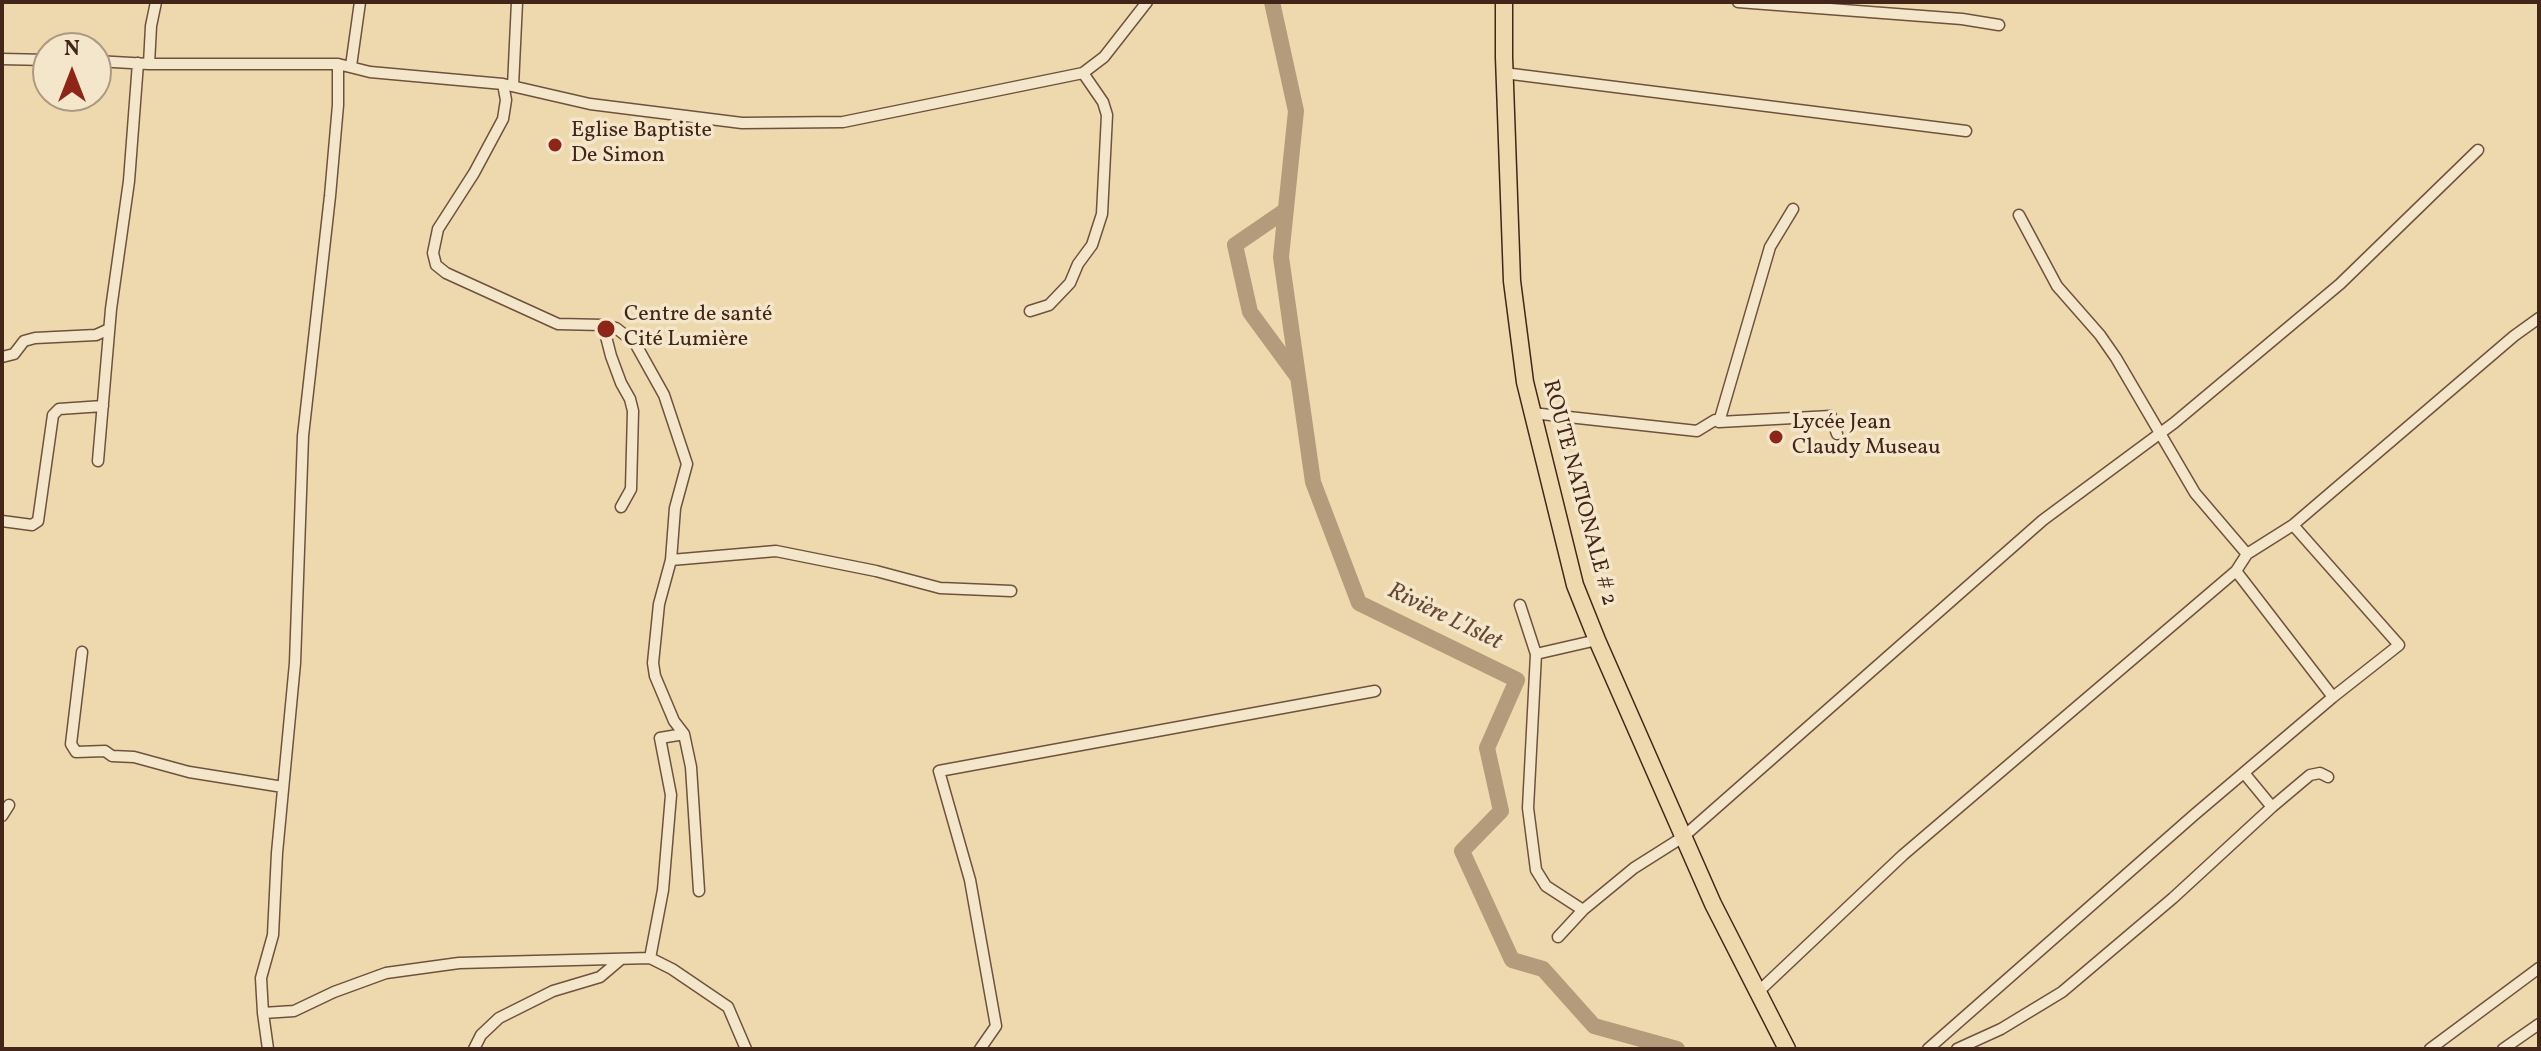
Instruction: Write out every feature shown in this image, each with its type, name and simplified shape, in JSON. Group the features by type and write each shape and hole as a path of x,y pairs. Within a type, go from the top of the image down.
{"main road":[{"name":"ROUTE NATIONALE # 2","path":"1504,2 1512,281 1525,382 1575,585 1713,904 1787,1049"}],"street":[{"path":"98,461 109,329 144,63 156,2"},
{"path":"351,66 360,2"},
{"path":"517,2 503,119 474,173 438,229 433,253 436,265 446,273 558,324 616,328 635,343 664,395 687,464 675,508 671,560 659,604 653,663 655,676 674,721 684,734 691,767 699,891"},
{"path":"112,62 338,64 370,72 508,85 590,104 742,123 843,122 1083,73 1104,57 1147,2"},
{"path":"1738,2 1962,19 1999,25"},
{"path":"2,59 32,60"},
{"path":"268,1049 261,978 273,935 295,663 303,436 330,196 338,105 338,64"},
{"path":"1030,311 1049,305 1070,283 1078,264 1092,245 1102,214 1107,115 1103,102 1083,73"},
{"path":"1504,73 1966,131"},
{"path":"1558,937 1583,910 1634,868 1683,837 2043,520 2160,433 2340,284 2478,150"},
{"path":"1719,422 1770,247 1793,209"},
{"path":"2019,215 2057,286 2116,358 2195,493 2247,554"},
{"path":"1758,992 1903,855 2236,571 2247,554 2293,525 2539,318"},
{"path":"603,325 611,356 633,411 631,489 621,507"},
{"path":"2,357 14,354 24,341 35,338 96,335 109,329"},
{"path":"2,521 32,525 38,521 53,415 59,409 103,406"},
{"path":"1532,413 1697,431 1715,420 1831,416 1837,434"},
{"path":"1928,1049 2244,773 2399,645 2293,525"},
{"path":"671,560 776,551 876,571 940,588 1011,591"},
{"path":"2236,571 2333,697"},
{"path":"1520,605 1536,654 1528,808 1536,870 1546,886 1583,910"},
{"path":"1536,654 1597,640"},
{"path":"82,652 71,744 76,752 105,751 112,756 134,757 189,772 283,787"},
{"path":"980,1049 996,1026 970,880 939,771 1375,691"},
{"path":"650,958 663,890 671,795 660,738 684,734"},
{"path":"2244,773 2272,807"},
{"path":"1957,1049 2001,1029 2062,992 2310,775 2320,773 2328,777"},
{"path":"2,816 9,805"},
{"path":"263,1013 294,1011 386,973 459,963 650,958 728,1007 746,1049"},
{"path":"474,1049 481,1035 499,1018 553,991 600,977 620,960"},
{"path":"2430,1049 2539,968"},
{"path":"2503,1049 2539,1024"}],"waterway":[{"name":"Rivière L'Islet","path":"1272,2 1296,111 1281,257 1313,482 1359,603 1517,680 1487,748 1501,811 1462,851 1512,960 1543,969 1594,1026 1677,1049"},
{"path":"1286,210 1235,245 1250,312 1297,376"}],"place":[{"name":"Eglise Baptiste De Simon","path":"555,145"},
{"name":"Centre de santé Cité Lumière","path":"606,329"},
{"name":"Lycée Jean Claudy Museau","path":"1776,437"}]}
